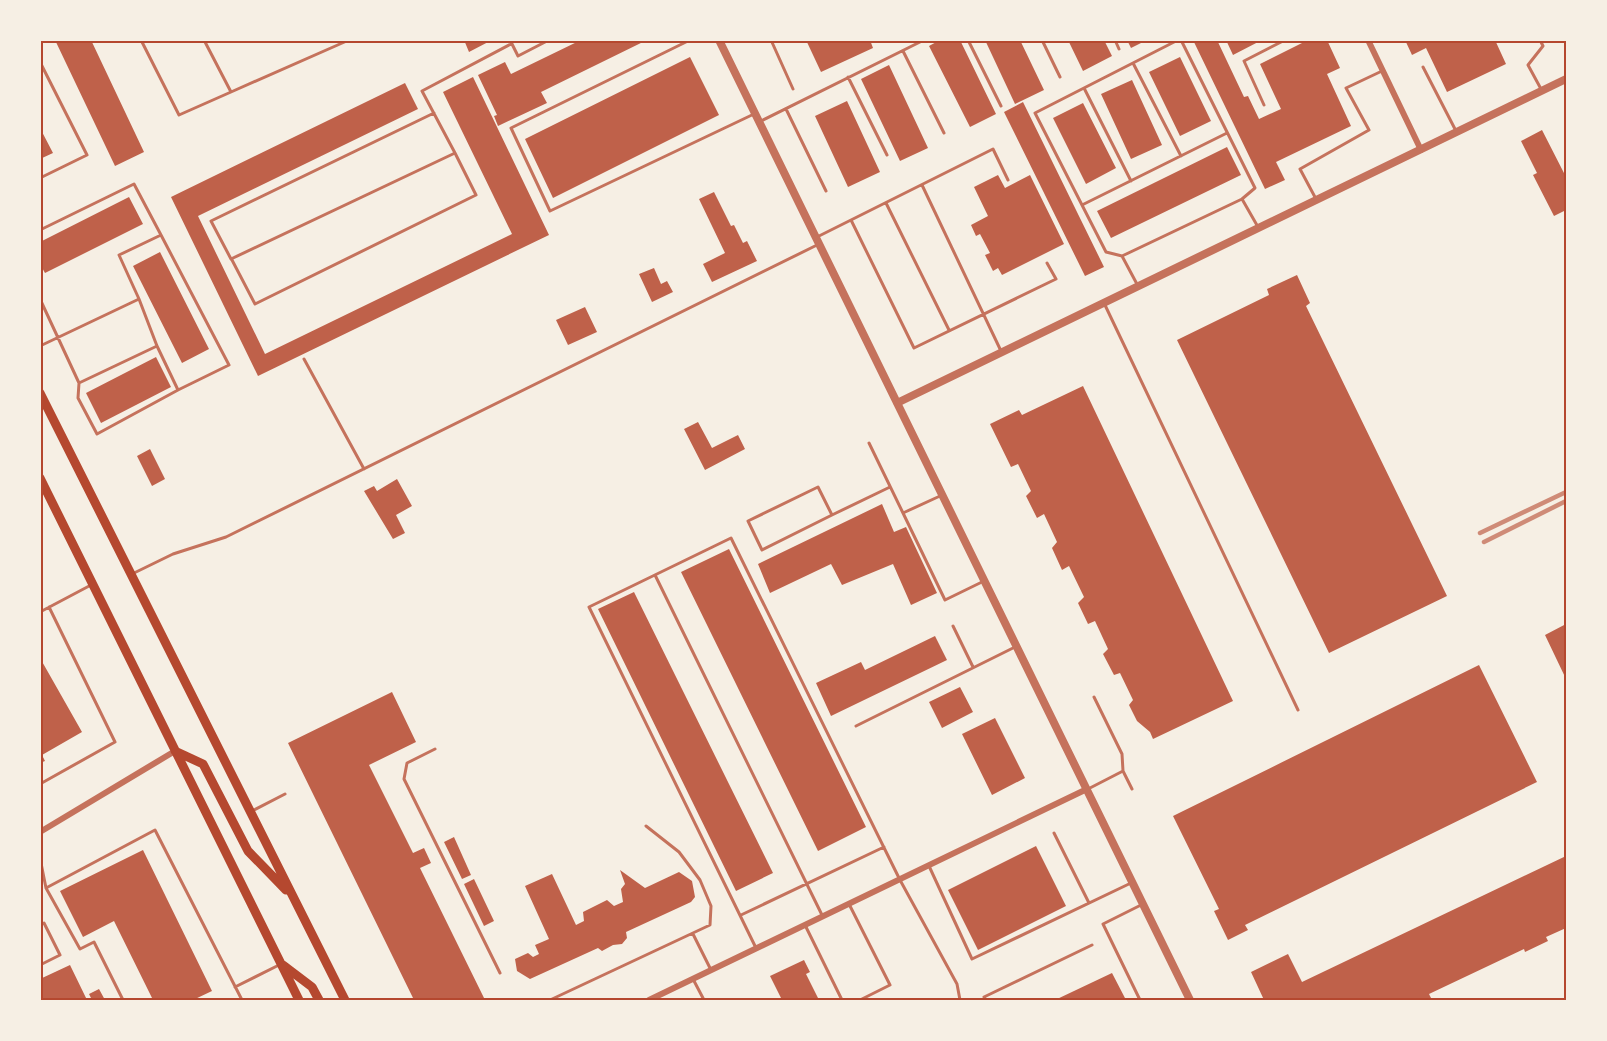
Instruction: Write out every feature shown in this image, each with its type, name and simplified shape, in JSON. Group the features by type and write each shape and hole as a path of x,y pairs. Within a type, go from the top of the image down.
{"main road":[{"path":"40,393 345,1000"},
{"path":"40,478 44,494 93,584 299,1000"},
{"path":"175,751 203,764 248,851 292,896"},
{"path":"281,964 312,987 319,1000"}],"street":[{"path":"719,40 1190,1000"},
{"path":"1368,40 1421,150"},
{"path":"897,403 1566,79"},
{"path":"40,832 175,751"},
{"path":"649,1000 1087,789"}],"lane":[{"path":"141,40 179,115 350,40"},
{"path":"204,40 231,92"},
{"path":"434,113 211,221 255,304 476,195 455,153 434,113 422,91 510,42 518,56 549,40"},
{"path":"690,40 511,128 549,211 755,113"},
{"path":"771,40 792,89"},
{"path":"759,122 924,40"},
{"path":"968,40 1001,106"},
{"path":"1042,40 1060,77"},
{"path":"1115,40 1119,49"},
{"path":"1179,40 1255,188 1242,199 1122,256 1106,252 1035,113 1133,63 1179,40"},
{"path":"1264,105 1244,61 1285,40"},
{"path":"1540,40 1543,45 1528,65 1541,91"},
{"path":"903,51 944,133"},
{"path":"40,62 87,155 40,178"},
{"path":"1133,63 1181,156"},
{"path":"1423,67 1457,132"},
{"path":"1317,200 1300,169 1369,130 1346,88 1382,70"},
{"path":"849,77 887,155"},
{"path":"1084,88 1131,181"},
{"path":"786,109 826,191"},
{"path":"1082,205 1227,133"},
{"path":"131,574 173,554 226,537 364,469 817,241 851,220 993,149 1008,180"},
{"path":"231,260 455,153"},
{"path":"40,230 134,184 229,365 97,434 78,398 79,382 40,299"},
{"path":"922,185 1002,352"},
{"path":"1242,199 1259,228"},
{"path":"886,203 949,331"},
{"path":"851,220 914,348 1056,279 1047,263"},
{"path":"161,235 119,255 178,390"},
{"path":"1122,256 1138,286"},
{"path":"40,346 139,299"},
{"path":"1104,303 1298,710"},
{"path":"79,382 157,346"},
{"path":"304,359 364,469"},
{"path":"869,444 945,600 984,581"},
{"path":"832,515 818,487 748,521 762,550 890,487"},
{"path":"903,513 942,495"},
{"path":"756,949 589,607 731,538 900,880 957,984 960,1000"},
{"path":"655,575 823,916"},
{"path":"40,612 93,584"},
{"path":"40,784 115,742 49,608"},
{"path":"953,626 973,668"},
{"path":"856,726 1016,646"},
{"path":"1094,696 1122,754 1123,771 1132,789"},
{"path":"435,749 407,763 404,779 500,973"},
{"path":"1087,789 1123,771"},
{"path":"250,812 285,794"},
{"path":"550,1000 710,925 711,906 700,880 679,852 646,826"},
{"path":"46,888 155,830 242,1000"},
{"path":"1054,833 1089,903"},
{"path":"741,915 884,847"},
{"path":"40,858 46,888 80,949 94,942 123,1000"},
{"path":"928,866 972,959 1132,882"},
{"path":"849,904 890,985 860,1000"},
{"path":"1140,1000 1103,924 1143,904"},
{"path":"40,925 44,923 60,955 40,965"},
{"path":"805,925 842,1000"},
{"path":"693,934 711,970"},
{"path":"986,1000 984,997 1092,945"},
{"path":"235,987 281,964"},
{"path":"693,979 704,1000"}],"building":[{"path":"55,40 91,40 144,152 115,166"},
{"path":"464,40 492,40 469,52"},
{"path":"581,40 647,40 541,92 547,103 498,126 494,116 497,115 478,75 505,62 511,74"},
{"path":"806,40 870,40 873,48 821,72"},
{"path":"940,40 960,40 996,114 970,127 929,46"},
{"path":"985,40 1020,40 1044,90 1015,104"},
{"path":"1068,40 1104,40 1112,56 1083,71"},
{"path":"1127,40 1147,40 1131,48"},
{"path":"1193,40 1217,40 1244,97 1248,96 1259,119 1281,109 1260,64 1308,40 1327,40 1340,68 1327,74 1351,126 1276,162 1285,180 1265,189"},
{"path":"1226,40 1262,40 1233,55"},
{"path":"1405,40 1495,40 1506,64 1447,92 1426,48 1412,55"},
{"path":"690,57 719,115 553,198 525,139"},
{"path":"1180,57 1211,121 1180,136 1149,72"},
{"path":"889,65 928,148 900,161 861,79"},
{"path":"473,77 549,235 258,376 171,197 405,83 418,109 198,216 265,354 512,234 443,92"},
{"path":"1132,80 1162,145 1131,159 1101,94"},
{"path":"847,101 880,172 848,187 815,116"},
{"path":"1023,102 1104,267 1085,276 1004,112"},
{"path":"1083,103 1116,168 1086,184 1053,118"},
{"path":"40,128 53,153 40,159"},
{"path":"1542,130 1566,177 1566,210 1554,216 1533,175 1537,173 1521,141"},
{"path":"1227,147 1241,175 1111,238 1097,211"},
{"path":"998,175 1005,188 1030,175 1064,244 1002,275 998,268 993,271 985,255 990,253 980,234 976,236 971,225 988,216 974,187"},
{"path":"714,192 731,226 734,225 743,243 747,241 757,261 712,282 703,264 725,253 699,199"},
{"path":"129,197 143,224 45,273 40,264 40,242"},
{"path":"160,252 209,349 182,363 133,266"},
{"path":"654,268 661,284 667,281 673,292 652,302 639,274"},
{"path":"1297,275 1310,303 1306,306 1447,596 1329,653 1177,340 1269,295 1267,289"},
{"path":"585,307 597,332 568,345 556,320"},
{"path":"156,357 171,387 101,423 86,393"},
{"path":"1083,386 1233,701 1153,739 1150,732 1137,721 1129,705 1133,700 1120,673 1114,675 1103,654 1108,649 1095,621 1088,624 1078,603 1084,597 1069,566 1062,570 1052,548 1057,542 1044,514 1037,518 1026,496 1031,491 1018,464 1011,467 990,424 1019,410 1022,415"},
{"path":"698,422 712,448 738,435 745,449 705,470 684,429"},
{"path":"150,449 165,479 152,486 137,456"},
{"path":"397,479 412,506 396,515 405,533 393,539 364,491 374,486 377,491"},
{"path":"882,504 894,532 906,527 937,593 911,605 893,564 842,585 831,564 770,593 758,564"},
{"path":"729,549 866,827 818,851 681,572"},
{"path":"634,592 773,873 736,891 598,609"},
{"path":"1566,624 1566,679 1545,635"},
{"path":"935,636 947,660 831,716 816,683 861,662 865,670"},
{"path":"40,658 82,732 42,755 45,761 40,763"},
{"path":"1479,665 1537,782 1245,925 1248,930 1228,940 1214,911 1219,909 1173,816"},
{"path":"960,687 973,712 942,728 929,702"},
{"path":"392,692 416,742 369,765 413,853 424,848 431,863 420,868 485,1000 414,1000 288,743"},
{"path":"995,718 1025,778 992,795 962,734"},
{"path":"454,837 471,875 462,879 444,842"},
{"path":"1036,846 1066,906 978,950 948,890"},
{"path":"143,850 212,991 193,1000 153,1000 114,921 83,937 60,891"},
{"path":"1566,856 1566,928 1546,937 1548,941 1525,952 1524,949 1429,994 1431,998 1425,1000 1264,1000 1251,972 1288,954 1302,982"},
{"path":"620,870 645,888 679,872 692,881 695,897 691,902 626,932 627,938 622,944 613,945 602,951 598,948 530,979 517,971 515,959 528,953 533,957 539,954 535,945 549,939 525,886 552,874 576,925 584,921 583,912 607,900 614,906 623,902 621,889 625,884"},
{"path":"474,879 494,921 484,926 464,884"},
{"path":"804,960 810,972 806,974 819,1000 782,1000 770,976"},
{"path":"70,965 87,1000 40,1000 40,979"},
{"path":"1112,973 1126,1000 1055,1000"},
{"path":"99,989 105,1000 92,1000 89,994"}],"railway":[{"path":"1480,533 1566,492"},
{"path":"1484,542 1566,501"}]}
